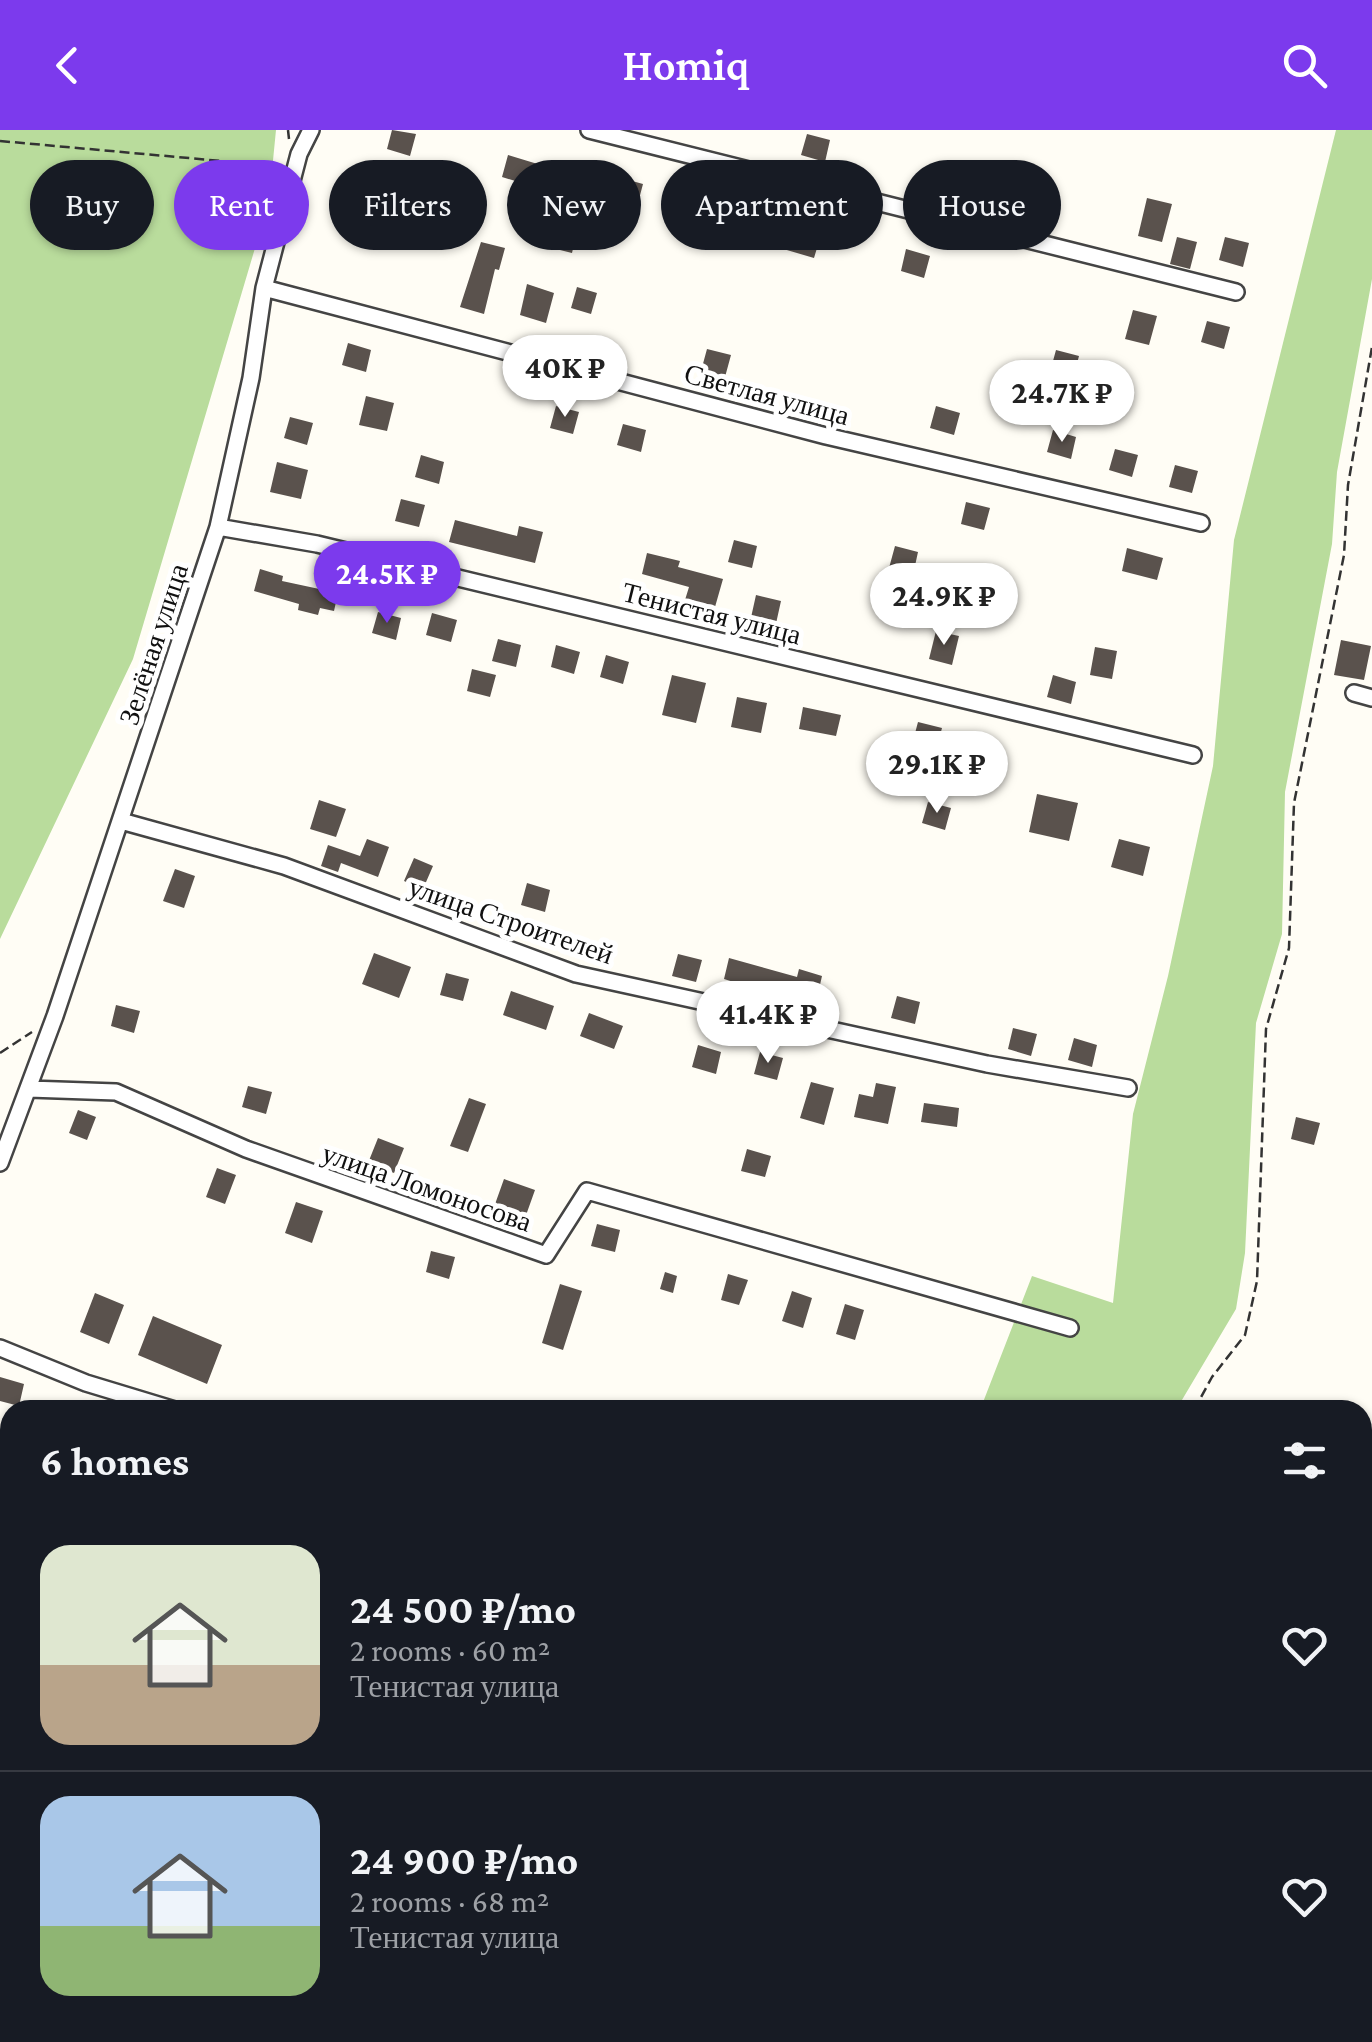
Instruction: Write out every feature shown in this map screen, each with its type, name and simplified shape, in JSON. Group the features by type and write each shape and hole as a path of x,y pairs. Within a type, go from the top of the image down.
{"street":[{"name":"Зелёная улица","path":"299,160 311,130"},
{"path":"589,130 1236,292"},
{"name":"Зелёная улица","path":"0,1163 55,1016 218,526 274,250"},
{"name":"Светлая улица","path":"264,288 826,436 1201,524"},
{"name":"Тенистая улица","path":"218,526 317,544 1193,755"},
{"path":"1354,693 1372,698"},
{"name":"улица Строителей","path":"120,821 284,866 576,974 987,1064 1128,1088"},
{"name":"улица Ломоносова","path":"29,1089 116,1092 246,1150 546,1255 587,1191 1070,1328"},
{"path":"0,1348 86,1383 152,1400"}],"path":[{"path":"0,141 208,160"},
{"path":"1199,1400 1212,1377 1246,1335 1257,1281 1266,1029 1289,948 1294,803 1344,555 1348,485 1372,347"},
{"path":"0,1053 55,1016"}],"green space":[{"path":"0,130 276,130 273,160 174,160 174,250 254,250 133,659 0,939"},
{"path":"1336,130 1372,130 1372,279 1337,472 1332,544 1285,792 1282,934 1256,1023 1245,1253 1236,1309 1182,1400 984,1400 1032,1276 1113,1303 1133,1114 1168,976 1213,766 1234,540"}],"building":[{"path":"392,130 416,134 410,156 387,149"},
{"path":"807,134 830,140 825,160 801,155"},
{"path":"508,155 524,160 507,160 507,179 502,177"},
{"path":"1147,198 1172,204 1162,242 1138,236"},
{"path":"1177,237 1197,242 1190,269 1170,264"},
{"path":"1225,237 1249,243 1243,267 1219,260"},
{"path":"487,244 505,248 499,270 495,269 484,314 460,307 478,250 487,250"},
{"path":"787,250 816,250 814,258"},
{"path":"906,250 930,256 924,278 901,271"},
{"path":"527,284 554,293 546,323 520,315"},
{"path":"577,287 597,293 591,314 571,308"},
{"path":"1133,310 1157,316 1149,345 1125,339"},
{"path":"1207,321 1230,327 1224,349 1201,342"},
{"path":"348,343 371,350 366,372 342,365"},
{"path":"707,349 731,355 725,377 701,371"},
{"path":"1056,350 1079,356 1073,379 1050,372"},
{"path":"366,396 394,403 387,431 359,425"},
{"path":"556,406 579,412 573,434 550,428"},
{"path":"936,406 960,413 954,435 930,428"},
{"path":"290,417 313,423 307,445 284,438"},
{"path":"623,424 646,430 641,452 617,445"},
{"path":"1053,430 1076,437 1071,459 1047,452"},
{"path":"1115,449 1138,455 1132,477 1109,470"},
{"path":"421,455 444,462 439,484 415,477"},
{"path":"277,462 308,470 301,499 270,492"},
{"path":"1175,465 1198,471 1192,493 1169,487"},
{"path":"401,499 425,505 419,527 395,521"},
{"path":"966,502 990,508 984,530 961,524"},
{"path":"455,520 517,536 519,526 543,532 535,563 449,542"},
{"path":"734,540 757,546 752,568 728,562"},
{"path":"895,546 918,552 913,575 889,568"},
{"path":"1127,548 1163,558 1157,580 1122,571"},
{"path":"647,553 680,561 678,567 723,579 715,607 685,600 689,587 642,574"},
{"path":"260,569 283,576 282,581 338,593 334,611 320,608 318,615 298,610 299,604 254,591"},
{"path":"756,595 781,601 775,628 750,622"},
{"path":"378,612 401,618 396,640 372,633"},
{"path":"432,613 457,620 451,642 426,635"},
{"path":"936,631 959,636 952,665 929,659"},
{"path":"498,639 521,645 516,667 492,661"},
{"path":"1341,640 1371,646 1364,680 1334,675"},
{"path":"556,645 580,652 574,674 551,667"},
{"path":"1095,647 1117,651 1112,679 1090,675"},
{"path":"606,655 629,662 623,684 600,677"},
{"path":"472,669 496,675 490,697 467,691"},
{"path":"672,675 706,683 696,723 662,715"},
{"path":"1053,675 1076,682 1071,704 1047,697"},
{"path":"737,697 767,703 761,733 731,727"},
{"path":"803,707 841,715 836,736 799,729"},
{"path":"918,722 942,728 934,758 910,752"},
{"path":"1037,794 1078,803 1069,841 1029,832"},
{"path":"319,800 346,809 336,837 310,829"},
{"path":"928,802 951,808 945,830 922,823"},
{"path":"367,839 389,847 378,877 341,863 338,872 321,866 328,845 360,856"},
{"path":"1119,839 1150,847 1143,876 1111,867"},
{"path":"414,858 433,866 423,889 404,881"},
{"path":"175,869 195,876 184,908 163,901"},
{"path":"527,883 550,890 545,912 521,905"},
{"path":"374,953 411,967 399,998 362,984"},
{"path":"678,954 702,960 696,982 672,976"},
{"path":"729,958 797,977 799,969 822,976 817,998 787,989 785,998 724,979"},
{"path":"446,973 469,979 463,1001 440,995"},
{"path":"511,991 554,1006 546,1030 503,1015"},
{"path":"897,996 920,1002 915,1024 891,1018"},
{"path":"116,1005 140,1011 134,1033 111,1026"},
{"path":"589,1013 623,1026 614,1049 580,1036"},
{"path":"1013,1028 1037,1034 1031,1056 1008,1049"},
{"path":"1074,1038 1097,1045 1092,1067 1068,1060"},
{"path":"698,1045 721,1052 716,1074 692,1067"},
{"path":"760,1052 783,1058 777,1080 754,1074"},
{"path":"811,1082 834,1088 824,1125 800,1118"},
{"path":"876,1083 896,1087 888,1124 854,1117 859,1094 873,1097"},
{"path":"248,1086 272,1092 266,1114 242,1107"},
{"path":"469,1098 486,1104 468,1152 450,1146"},
{"path":"924,1103 959,1108 957,1127 921,1122"},
{"path":"78,1110 96,1117 87,1140 69,1133"},
{"path":"1296,1117 1320,1123 1314,1145 1291,1139"},
{"path":"378,1138 404,1148 394,1173 368,1163"},
{"path":"747,1149 771,1156 765,1177 741,1171"},
{"path":"217,1168 236,1175 225,1204 206,1197"},
{"path":"504,1179 535,1190 525,1218 494,1207"},
{"path":"296,1202 323,1211 312,1243 285,1233"},
{"path":"597,1224 620,1230 615,1252 591,1246"},
{"path":"431,1251 455,1257 449,1279 426,1272"},
{"path":"665,1272 677,1276 673,1293 660,1289"},
{"path":"728,1274 748,1280 739,1305 721,1300"},
{"path":"560,1284 582,1291 563,1350 542,1343"},
{"path":"792,1291 812,1298 803,1328 782,1321"},
{"path":"95,1293 124,1305 109,1344 80,1332"},
{"path":"845,1304 864,1310 855,1340 836,1334"},
{"path":"153,1316 222,1345 207,1384 138,1355"},
{"path":"0,1377 24,1384 20,1400 0,1400"}]}
